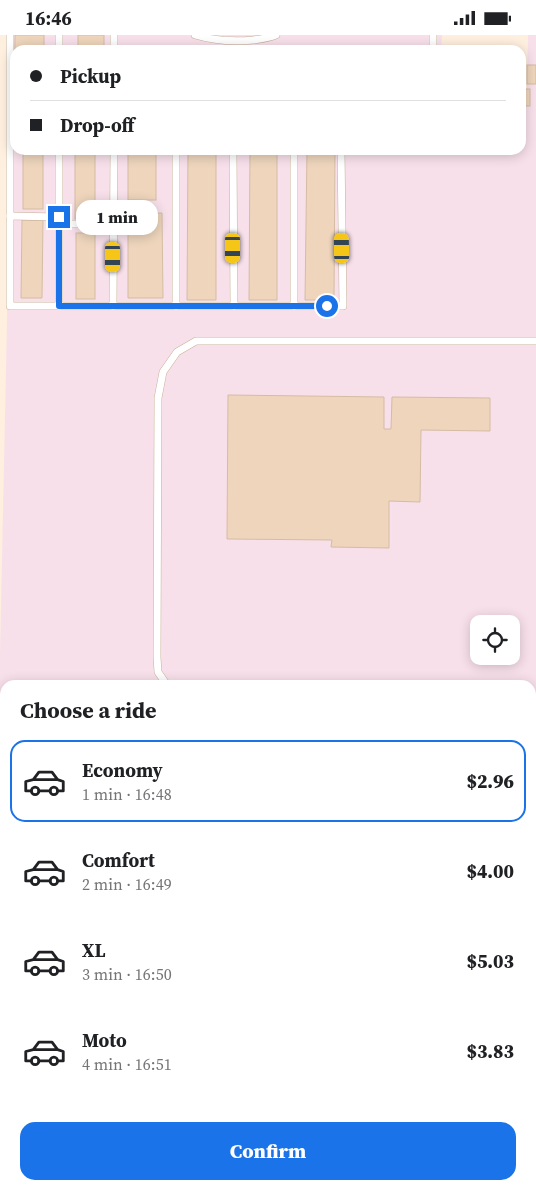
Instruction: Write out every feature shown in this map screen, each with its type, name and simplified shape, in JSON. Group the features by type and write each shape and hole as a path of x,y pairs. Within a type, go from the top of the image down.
{"lane":[{"path":"195,35 208,39 236,42 270,38 276,35"},
{"path":"12,155 10,306 343,306 341,155"},
{"path":"59,155 59,306"},
{"path":"113,306 114,155"},
{"path":"176,155 176,306"},
{"path":"233,155 234,306"},
{"path":"294,155 294,306"},
{"path":"10,216 113,224"},
{"path":"164,680 158,672 157,657 158,398 163,372 177,351 196,341 536,341"}],"shaded area":[{"path":"9,35 442,35 441,45 10,45 10,155 526,155 528,35 536,35 536,680 0,680 7,321"}],"building":[{"path":"15,35 44,35 44,45 15,45"},
{"path":"78,35 104,35 104,45 78,45"},
{"path":"527,65 536,65 536,84 527,84"},
{"path":"526,89 530,89 530,106 526,106"},
{"path":"23,155 43,155 43,209 23,209"},
{"path":"75,155 95,155 95,219 75,219"},
{"path":"128,155 156,155 156,200 128,200"},
{"path":"188,155 216,155 216,300 187,300"},
{"path":"250,155 277,155 277,300 249,300"},
{"path":"307,155 335,155 334,300 305,300"},
{"path":"162,213 163,298 128,298 128,214"},
{"path":"22,220 43,220 42,298 21,298"},
{"path":"76,233 95,233 95,299 76,299"},
{"path":"228,395 384,397 384,429 391,429 392,397 490,398 490,431 421,430 420,502 389,501 389,548 331,547 332,540 227,539"}],"route":[{"path":"59,217 59,306 327,306"}]}
